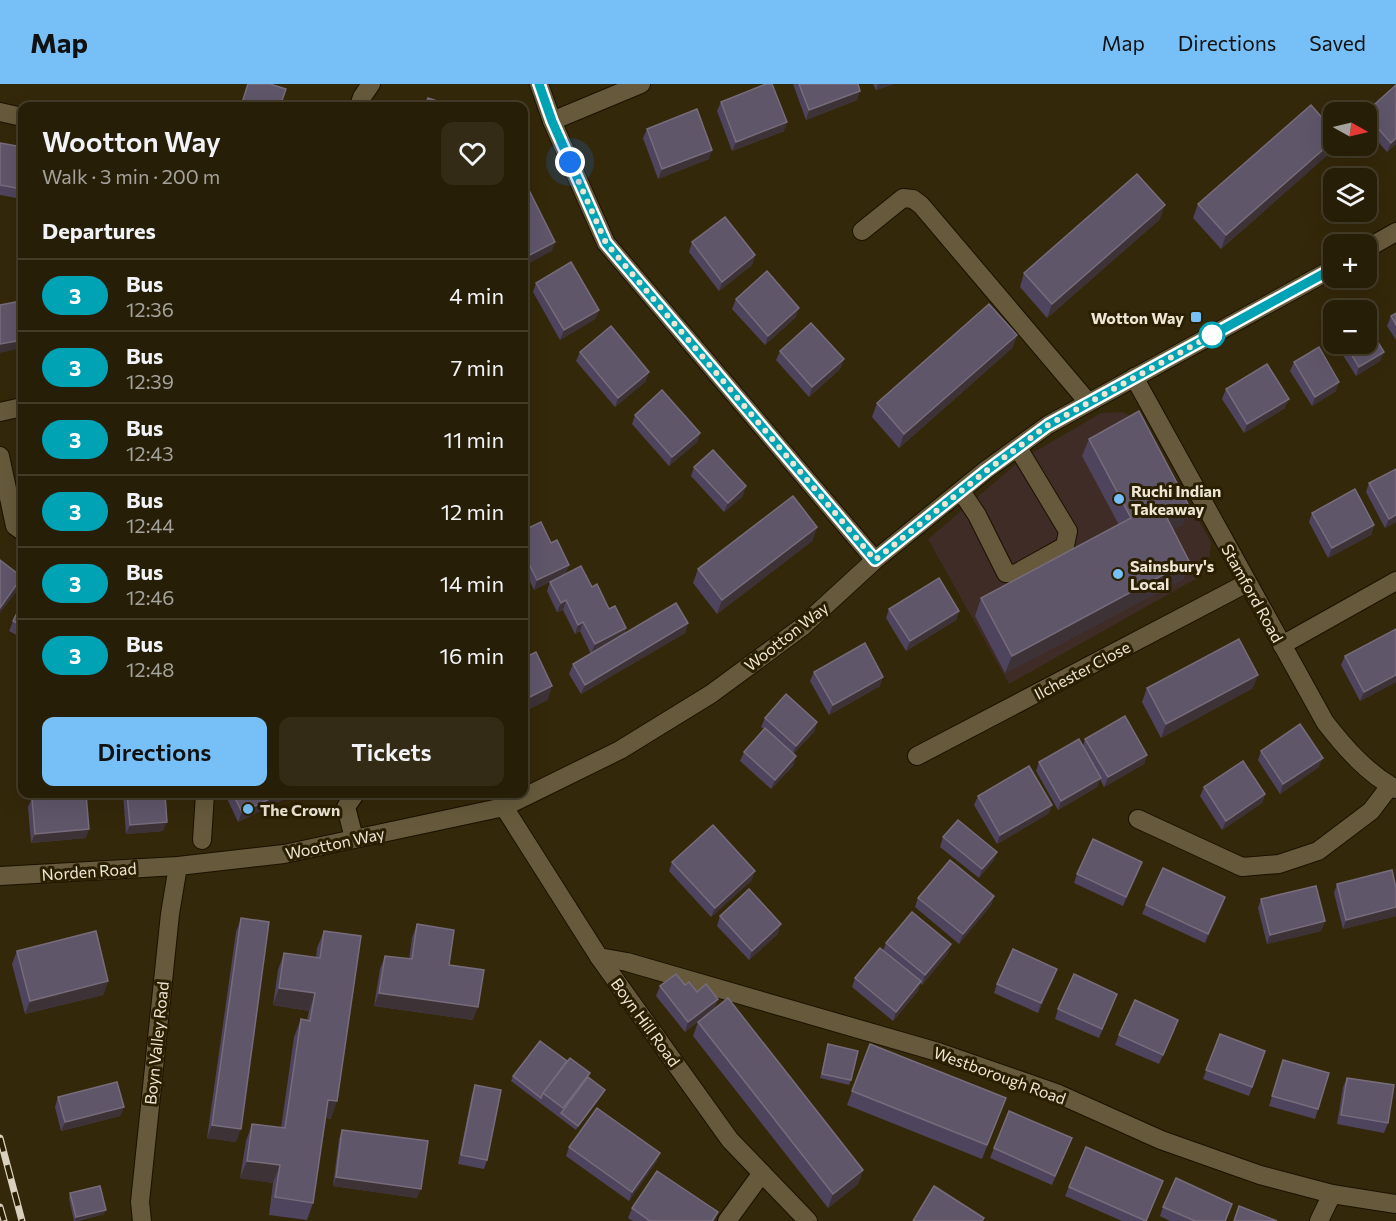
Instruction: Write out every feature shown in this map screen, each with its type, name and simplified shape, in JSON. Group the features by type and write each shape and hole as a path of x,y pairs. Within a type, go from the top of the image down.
{"street":[{"path":"360,102 371,84"},
{"path":"539,84 552,121 606,243 875,560"},
{"path":"552,121 641,84"},
{"path":"0,111 18,116"},
{"path":"862,231 903,198 913,199 921,205 1088,402"},
{"path":"1377,243 1396,232"},
{"name":"Wootton Way","path":"528,795 620,750 711,694 802,627 875,560 1048,425 1323,274"},
{"name":"Stamford Road","path":"1134,377 1325,722 1365,767 1393,788"},
{"path":"0,412 18,408"},
{"path":"961,491 977,515 1006,573 1015,574 1065,546 1068,531 1018,448"},
{"path":"0,456 15,526 18,528"},
{"path":"1282,645 1396,581"},
{"name":"Ilchester Close","path":"917,756 1248,583"},
{"path":"1138,819 1242,867 1279,864 1318,851 1371,811 1393,788"},
{"path":"202,840 205,798"},
{"path":"352,798 346,807 354,838"},
{"name":"Wootton Way","path":"178,866 284,854 504,807 522,798"},
{"name":"Boyn Hill Road","path":"504,807 599,957 730,1140 808,1221"},
{"name":"Norden Road","path":"0,876 178,866"},
{"name":"Boyn Valley Road","path":"142,1221 140,1202 170,914 178,866"},
{"name":"Westborough Road","path":"599,957 627,962 938,1052 1056,1093 1161,1140 1260,1175 1332,1194 1396,1204"},
{"path":"727,1221 762,1173"},
{"path":"1319,1221 1332,1194"}],"shaded area":[{"path":"1123,412 1142,422 1211,542 1208,572 1009,684 928,539 1022,459 1101,413"}],"building":[{"path":"248,84 270,84 286,89 281,102 242,102"},
{"path":"766,84 772,84 787,122 736,142 721,102"},
{"path":"799,84 858,84 860,91 809,110"},
{"path":"1396,85 1396,138 1391,143 1377,127 1377,102"},
{"path":"428,98 440,102 426,102"},
{"path":"1311,105 1323,119 1323,150 1226,235 1198,204"},
{"path":"697,109 712,150 662,169 647,129"},
{"path":"0,143 18,146 18,188 0,185"},
{"path":"1137,174 1165,205 1052,304 1024,273"},
{"path":"530,192 555,242 528,256 528,193"},
{"path":"725,217 755,255 722,282 692,242"},
{"path":"571,262 599,310 564,330 536,283"},
{"path":"767,271 799,308 768,336 736,299"},
{"path":"18,302 18,341 0,344 0,305"},
{"path":"989,304 1017,335 904,434 877,403"},
{"path":"1396,313 1396,325 1391,316"},
{"path":"811,323 844,359 812,387 780,351"},
{"path":"611,326 649,372 618,398 580,352"},
{"path":"1377,341 1384,352 1359,367 1351,354 1377,354"},
{"path":"1319,347 1339,382 1315,397 1294,362"},
{"path":"1267,364 1289,399 1247,424 1226,389"},
{"path":"662,390 700,433 672,457 635,415"},
{"path":"1139,411 1189,506 1167,518 1189,561 1012,656 981,598 1131,518 1089,439"},
{"path":"713,450 746,486 728,503 694,467"},
{"path":"1396,469 1396,515 1389,519 1369,483"},
{"path":"1355,489 1374,525 1332,548 1312,513"},
{"path":"793,496 817,527 722,600 698,569"},
{"path":"541,522 551,543 557,540 569,565 537,580 528,562 528,528"},
{"path":"0,560 18,574 18,583 0,608"},
{"path":"581,566 592,587 597,584 609,609 615,606 626,628 595,644 583,622 578,625 566,600 561,603 550,582"},
{"path":"939,578 959,611 910,641 889,609"},
{"path":"676,603 688,623 585,685 573,664"},
{"path":"18,611 18,624 13,621"},
{"path":"1396,629 1396,675 1364,692 1345,656"},
{"path":"1239,639 1258,675 1166,724 1147,688"},
{"path":"865,643 883,677 833,705 814,672"},
{"path":"536,652 552,686 528,698 528,656"},
{"path":"786,694 817,722 796,746 765,718"},
{"path":"1125,716 1147,755 1108,777 1085,739"},
{"path":"1300,724 1323,758 1283,784 1261,751"},
{"path":"765,728 796,756 775,780 744,752"},
{"path":"1079,739 1101,778 1061,801 1039,762"},
{"path":"1243,761 1265,794 1226,821 1204,787"},
{"path":"1029,766 1052,805 1000,835 978,796"},
{"path":"32,798 86,798 89,829 35,834"},
{"path":"127,798 165,798 167,822 130,825"},
{"path":"235,798 272,798 242,812"},
{"path":"958,820 997,852 982,869 943,837"},
{"path":"713,825 755,871 715,908 672,862"},
{"path":"1093,839 1142,862 1126,897 1077,874"},
{"path":"950,860 994,896 963,934 918,898"},
{"path":"1163,868 1225,897 1208,934 1146,905"},
{"path":"1392,870 1396,888 1396,907 1346,920 1337,884"},
{"path":"1316,886 1325,921 1270,935 1261,899"},
{"path":"749,889 781,924 752,951 720,916"},
{"path":"912,912 951,944 925,975 886,943"},
{"path":"241,918 269,922 241,1129 212,1125"},
{"path":"417,924 454,930 449,965 484,970 478,1007 379,993 385,956 412,959"},
{"path":"96,931 108,981 30,1001 17,951"},
{"path":"324,931 361,936 337,1101 328,1100 313,1203 275,1197 280,1165 247,1161 252,1124 285,1128 301,1019 310,1021 315,993 279,988 284,953 320,958"},
{"path":"880,948 921,981 896,1012 855,978"},
{"path":"1013,949 1057,969 1041,1003 997,984"},
{"path":"676,974 685,985 689,982 697,992 706,984 718,999 688,1022 660,986"},
{"path":"1074,974 1117,994 1102,1029 1058,1009"},
{"path":"728,998 863,1170 833,1194 698,1022"},
{"path":"1135,1000 1178,1020 1163,1055 1119,1035"},
{"path":"1220,1034 1265,1051 1252,1087 1206,1070"},
{"path":"540,1041 567,1061 541,1098 513,1076"},
{"path":"828,1044 858,1051 851,1080 822,1074"},
{"path":"870,1044 1006,1098 987,1145 852,1091"},
{"path":"570,1058 590,1073 563,1108 543,1093"},
{"path":"1283,1060 1329,1073 1318,1109 1272,1096"},
{"path":"588,1077 605,1090 578,1126 561,1113"},
{"path":"1347,1078 1394,1085 1388,1123 1341,1115"},
{"path":"117,1082 124,1107 65,1122 58,1097"},
{"path":"475,1085 501,1090 487,1160 461,1155"},
{"path":"597,1108 660,1153 632,1192 569,1147"},
{"path":"1009,1111 1072,1138 1055,1176 994,1148"},
{"path":"342,1130 428,1141 421,1189 336,1177"},
{"path":"1086,1147 1163,1181 1146,1221 1069,1187"},
{"path":"657,1171 718,1212 712,1221 650,1221 632,1208"},
{"path":"1176,1178 1232,1204 1225,1221 1195,1221 1163,1207"},
{"path":"100,1186 106,1210 76,1217 70,1193"},
{"path":"934,1186 984,1218 982,1221 913,1221"},
{"path":"1239,1206 1277,1221 1234,1221"}],"railway":[{"path":"0,1138 22,1221"},
{"path":"0,1207 4,1221"}],"bus line":[{"name":"3","path":"539,84 552,121 606,243 875,560 986,471 1048,425 1323,274"}],"place":[{"name":"Wotton Way","path":"1196,317"},
{"name":"Ruchi Indian Takeaway","path":"1119,499"},
{"name":"Sainsbury's Local","path":"1118,574"},
{"name":"The Crown","path":"248,809"}],"route":[{"path":"570,162 606,243 875,560 986,471 1048,425 1212,335"}]}
